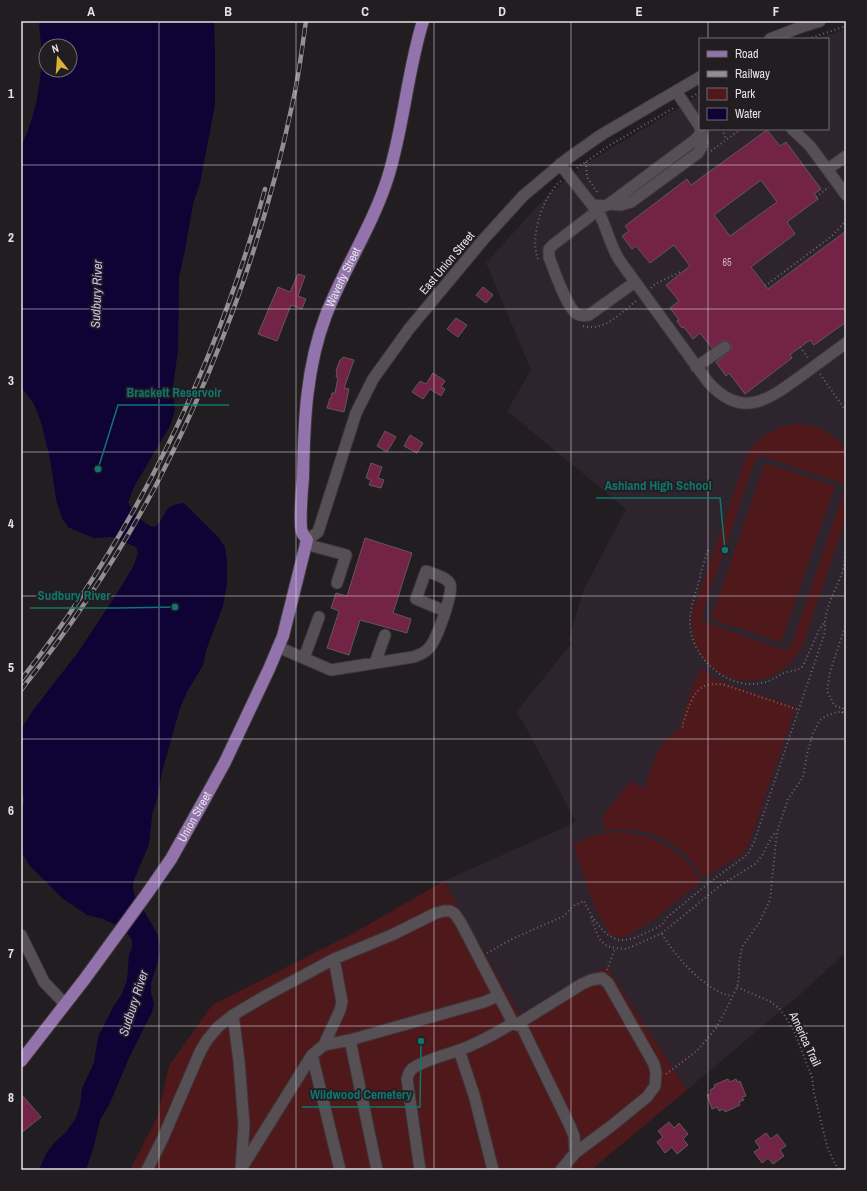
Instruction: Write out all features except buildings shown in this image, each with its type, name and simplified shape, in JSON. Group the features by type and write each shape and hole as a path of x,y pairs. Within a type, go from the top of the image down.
{"main road":[{"name":"Waverly Street","path":"306,542 301,531 304,422 307,392 315,348 326,314 369,224 388,177 399,135 410,72 423,21"},
{"name":"Union Street","path":"21,1061 118,936 171,859 222,769 283,636 306,542"}],"street":[{"path":"773,38 820,21"},
{"name":"East Union Street","path":"306,542 318,532 356,413 373,379 409,329 488,234 523,196 560,164 602,135 699,77"},
{"path":"676,90 699,127"},
{"path":"635,282 595,312 589,315 581,316 569,306 548,257 549,249 595,208 609,204 695,140 700,130"},
{"path":"793,130 810,146 846,195"},
{"path":"828,169 846,156"},
{"path":"560,164 595,208 604,224 614,252 696,367 719,393 736,402 750,404 763,401 777,394 846,343"},
{"path":"696,367 725,347"},
{"path":"306,542 346,555 338,583"},
{"path":"278,647 331,670 413,657 424,653 435,642 445,611"},
{"path":"304,658 319,617"},
{"path":"375,663 385,635"},
{"path":"147,1170 162,1140 200,1052 207,1040 218,1027 233,1015 267,995 334,959 394,934 436,913 444,911 455,914 514,1024 522,1027 570,1126 574,1136 575,1153"},
{"path":"21,935 44,982 65,1004"},
{"path":"241,1170 312,1055 324,1045 340,1010 342,1002 334,959"},
{"path":"420,1170 410,1103 408,1075 411,1070 498,1033 582,984 591,980 602,978 608,983 654,1064 656,1082 655,1086 647,1097 575,1153 561,1170"},
{"path":"324,1045 350,1040 484,1002 498,996"},
{"path":"233,1015 239,1061 244,1125 241,1170"},
{"path":"350,1040 377,1170"},
{"path":"459,1050 474,1094 493,1170"},
{"path":"312,1055 340,1170"}],"path":[{"path":"811,38 846,26"},
{"path":"722,130 726,139"},
{"path":"816,197 836,182"},
{"path":"765,286 832,236 846,221"},
{"path":"800,347 846,411"},
{"path":"708,550 692,606 690,624 691,634 697,649 710,667 720,674 743,683 752,684 761,683 785,673 799,670 804,666 819,630 824,622 831,598 844,565 846,550"},
{"path":"591,917 610,937 623,940 634,938 662,925 665,919 710,882 748,854 754,842 825,632 824,622"},
{"path":"842,713 843,708 837,707 832,703 827,691 832,666 846,624"},
{"path":"683,727 682,726 693,695 704,686 713,683 726,685 799,710"},
{"path":"656,1082 697,1051 716,1028 737,987 742,947 759,923 770,900 777,832 788,799 803,777 813,733 820,720 826,716 837,712 846,712"},
{"path":"479,958 512,939 564,916 573,906 584,901 601,941 607,946 626,949 662,933 726,881 737,876 755,864 762,856 771,838 777,832"},
{"path":"662,933 679,958 700,978 710,987 724,995 732,996"},
{"path":"602,978 609,966 615,948"},
{"name":"America Trail","path":"737,987 771,1002 781,1010 794,1031 812,1076 814,1093 827,1146 835,1164 840,1170"}],"shaded area":[{"path":"846,29 846,952 804,991 687,1090 607,968 520,1016 444,881 576,822 523,722 516,712 571,644 569,639 583,591 626,509 507,411 531,370 486,263 545,198 585,164 699,96 699,130 829,130 829,38 819,38"}],"green space":[{"path":"798,424 824,430 839,441 846,450 846,517 803,644 789,664 772,676 753,681 734,679 716,671 702,657 694,638 692,614 747,455 762,437 782,427","holes":["759,455 844,484 842,497 793,640 787,651 702,621 704,609 753,466"]},
{"path":"765,463 835,486 781,642 711,619"},
{"path":"701,668 718,680 796,707 748,846 742,855 703,878 698,869 684,853 667,841 658,836 638,831 604,831 603,820 604,814 631,781 644,789 656,754 663,743 679,729 690,693"},
{"path":"618,832 643,836 666,845 685,860 701,881 652,921 623,938 610,935 594,906 573,845 594,835"},
{"path":"444,881 520,1015 607,967 687,1090 591,1170 130,1170 157,1118 169,1066 212,1005 352,934"}],"water":[{"path":"39,21 214,21 215,105 200,183 193,204 179,277 178,350 173,386 175,410 170,426 135,485 128,502 132,510 139,518 147,524 155,527 168,509 177,504 184,503 219,538 225,547 227,584 223,606 207,648 203,665 187,692 180,708 162,772 157,799 152,815 149,844 134,880 134,894 158,935 160,949 151,983 151,993 154,1003 152,1012 129,1058 110,1103 100,1120 93,1150 86,1170 39,1170 46,1154 54,1143 66,1132 76,1118 80,1105 82,1088 94,1063 99,1035 113,1007 122,994 127,980 132,940 127,933 114,924 103,919 87,915 62,898 30,866 22,853 21,813 24,800 21,779 21,732 23,726 34,709 79,651 121,587 134,565 138,553 136,547 112,537 94,538 68,527 62,518 56,499 50,458 41,422 34,404 21,387 21,147 32,119 40,78 78,78 78,38 40,38"}],"railway":[{"path":"21,690 58,642 125,540 155,487 199,394 219,347 254,250 282,151 295,91 306,21"},
{"path":"21,680 62,625 100,567 135,508 167,447 196,384 222,320 245,255 265,189"}],"place":[{"name":"Brackett Reservoir","path":"98,469"},
{"name":"Ashland High School","path":"725,550"},
{"name":"Sudbury River","path":"175,607"},
{"name":"Wildwood Cemetery","path":"421,1041"}]}
